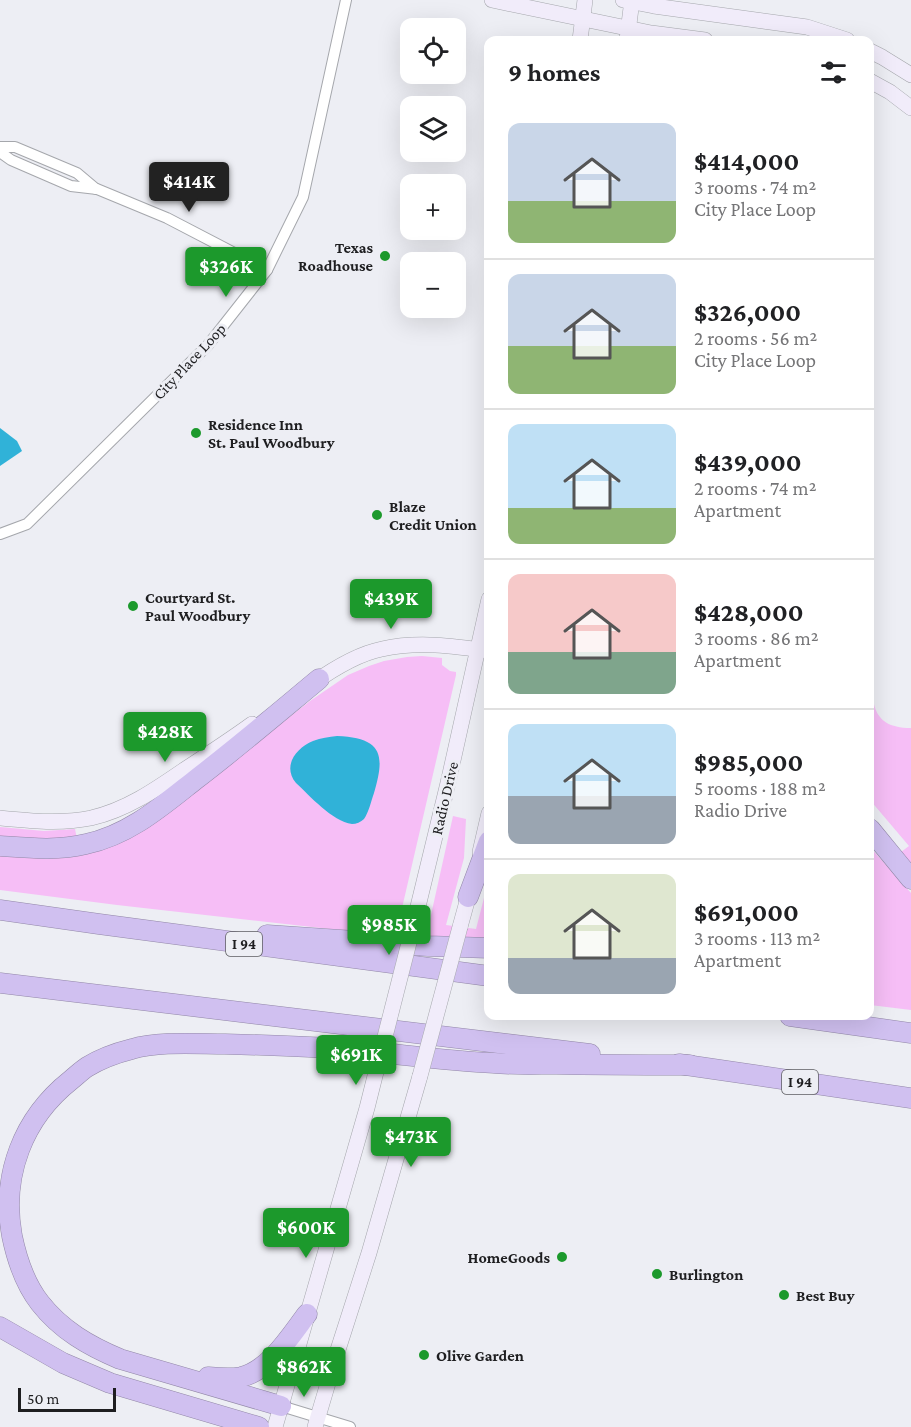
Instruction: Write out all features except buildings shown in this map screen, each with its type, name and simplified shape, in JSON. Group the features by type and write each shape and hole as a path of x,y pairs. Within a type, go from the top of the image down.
{"highway":[{"path":"0,846 37,849 70,847 106,838 130,827 161,807 227,756 319,679"},
{"path":"874,834 911,879"},
{"path":"468,897 484,854"},
{"name":"I 94","path":"0,909 484,975"},
{"path":"99,924 484,948"},
{"name":"I 94","path":"0,983 690,1065 911,1098"},
{"path":"818,1020 911,1033"},
{"path":"281,1406 120,1359 94,1348 71,1334 40,1303 25,1278 16,1253 10,1224 9,1199 18,1151 41,1109 60,1089 86,1068 109,1057 134,1048 162,1045 264,1045 342,1049 494,1064 690,1065"},
{"path":"176,1375 226,1378 243,1376 258,1369 274,1356 307,1314"},
{"path":"0,1327 63,1363 110,1383 259,1427"}],"main road":[{"path":"492,0 583,19 627,34 672,36"},
{"path":"581,36 585,0"},
{"path":"627,34 629,1 807,27 835,36"},
{"path":"874,53 911,75"},
{"path":"874,83 911,108"},
{"path":"0,818 42,822 63,821 92,817 119,809 152,792 319,679 350,661 376,650 431,645 484,650"},
{"name":"Radio Drive","path":"274,1427 367,1108 484,650"},
{"path":"317,1422 420,1076 484,833"}],"street":[{"name":"City Place Loop","path":"0,534 27,524 192,361 208,345 267,270 303,197 346,0"},
{"path":"0,147 15,147 76,173 97,189 167,218 267,270"},
{"path":"0,152 11,160 71,186 97,189"},
{"path":"281,1406 317,1422 350,1427"}],"shaded area":[{"path":"407,657 442,658 442,665 456,672 456,675 399,921 429,924 453,816 466,819 464,858 446,925 476,929 484,898 484,940 330,929 0,890 0,853 74,854 265,736 348,675 384,661"},
{"path":"874,702 880,717 887,723 897,727 911,728 911,863 901,852 909,846 874,805"},
{"path":"0,827 44,831 75,829 77,839 57,841 0,837"},
{"path":"874,851 911,893 911,1010 874,1005"}],"water":[{"path":"0,428 17,441 22,451 0,466"},
{"path":"337,736 352,737 371,744 379,758 378,779 369,810 364,819 355,824 344,822 322,807 296,783 290,770 293,758 301,748 316,740"}],"place":[{"name":"Texas Roadhouse","path":"385,256"},
{"name":"Residence Inn St. Paul Woodbury","path":"196,433"},
{"name":"Blaze Credit Union","path":"377,515"},
{"name":"Courtyard St. Paul Woodbury","path":"133,606"},
{"name":"HomeGoods","path":"562,1257"},
{"name":"Burlington","path":"657,1274"},
{"name":"Best Buy","path":"784,1295"},
{"name":"Olive Garden","path":"424,1355"}]}
